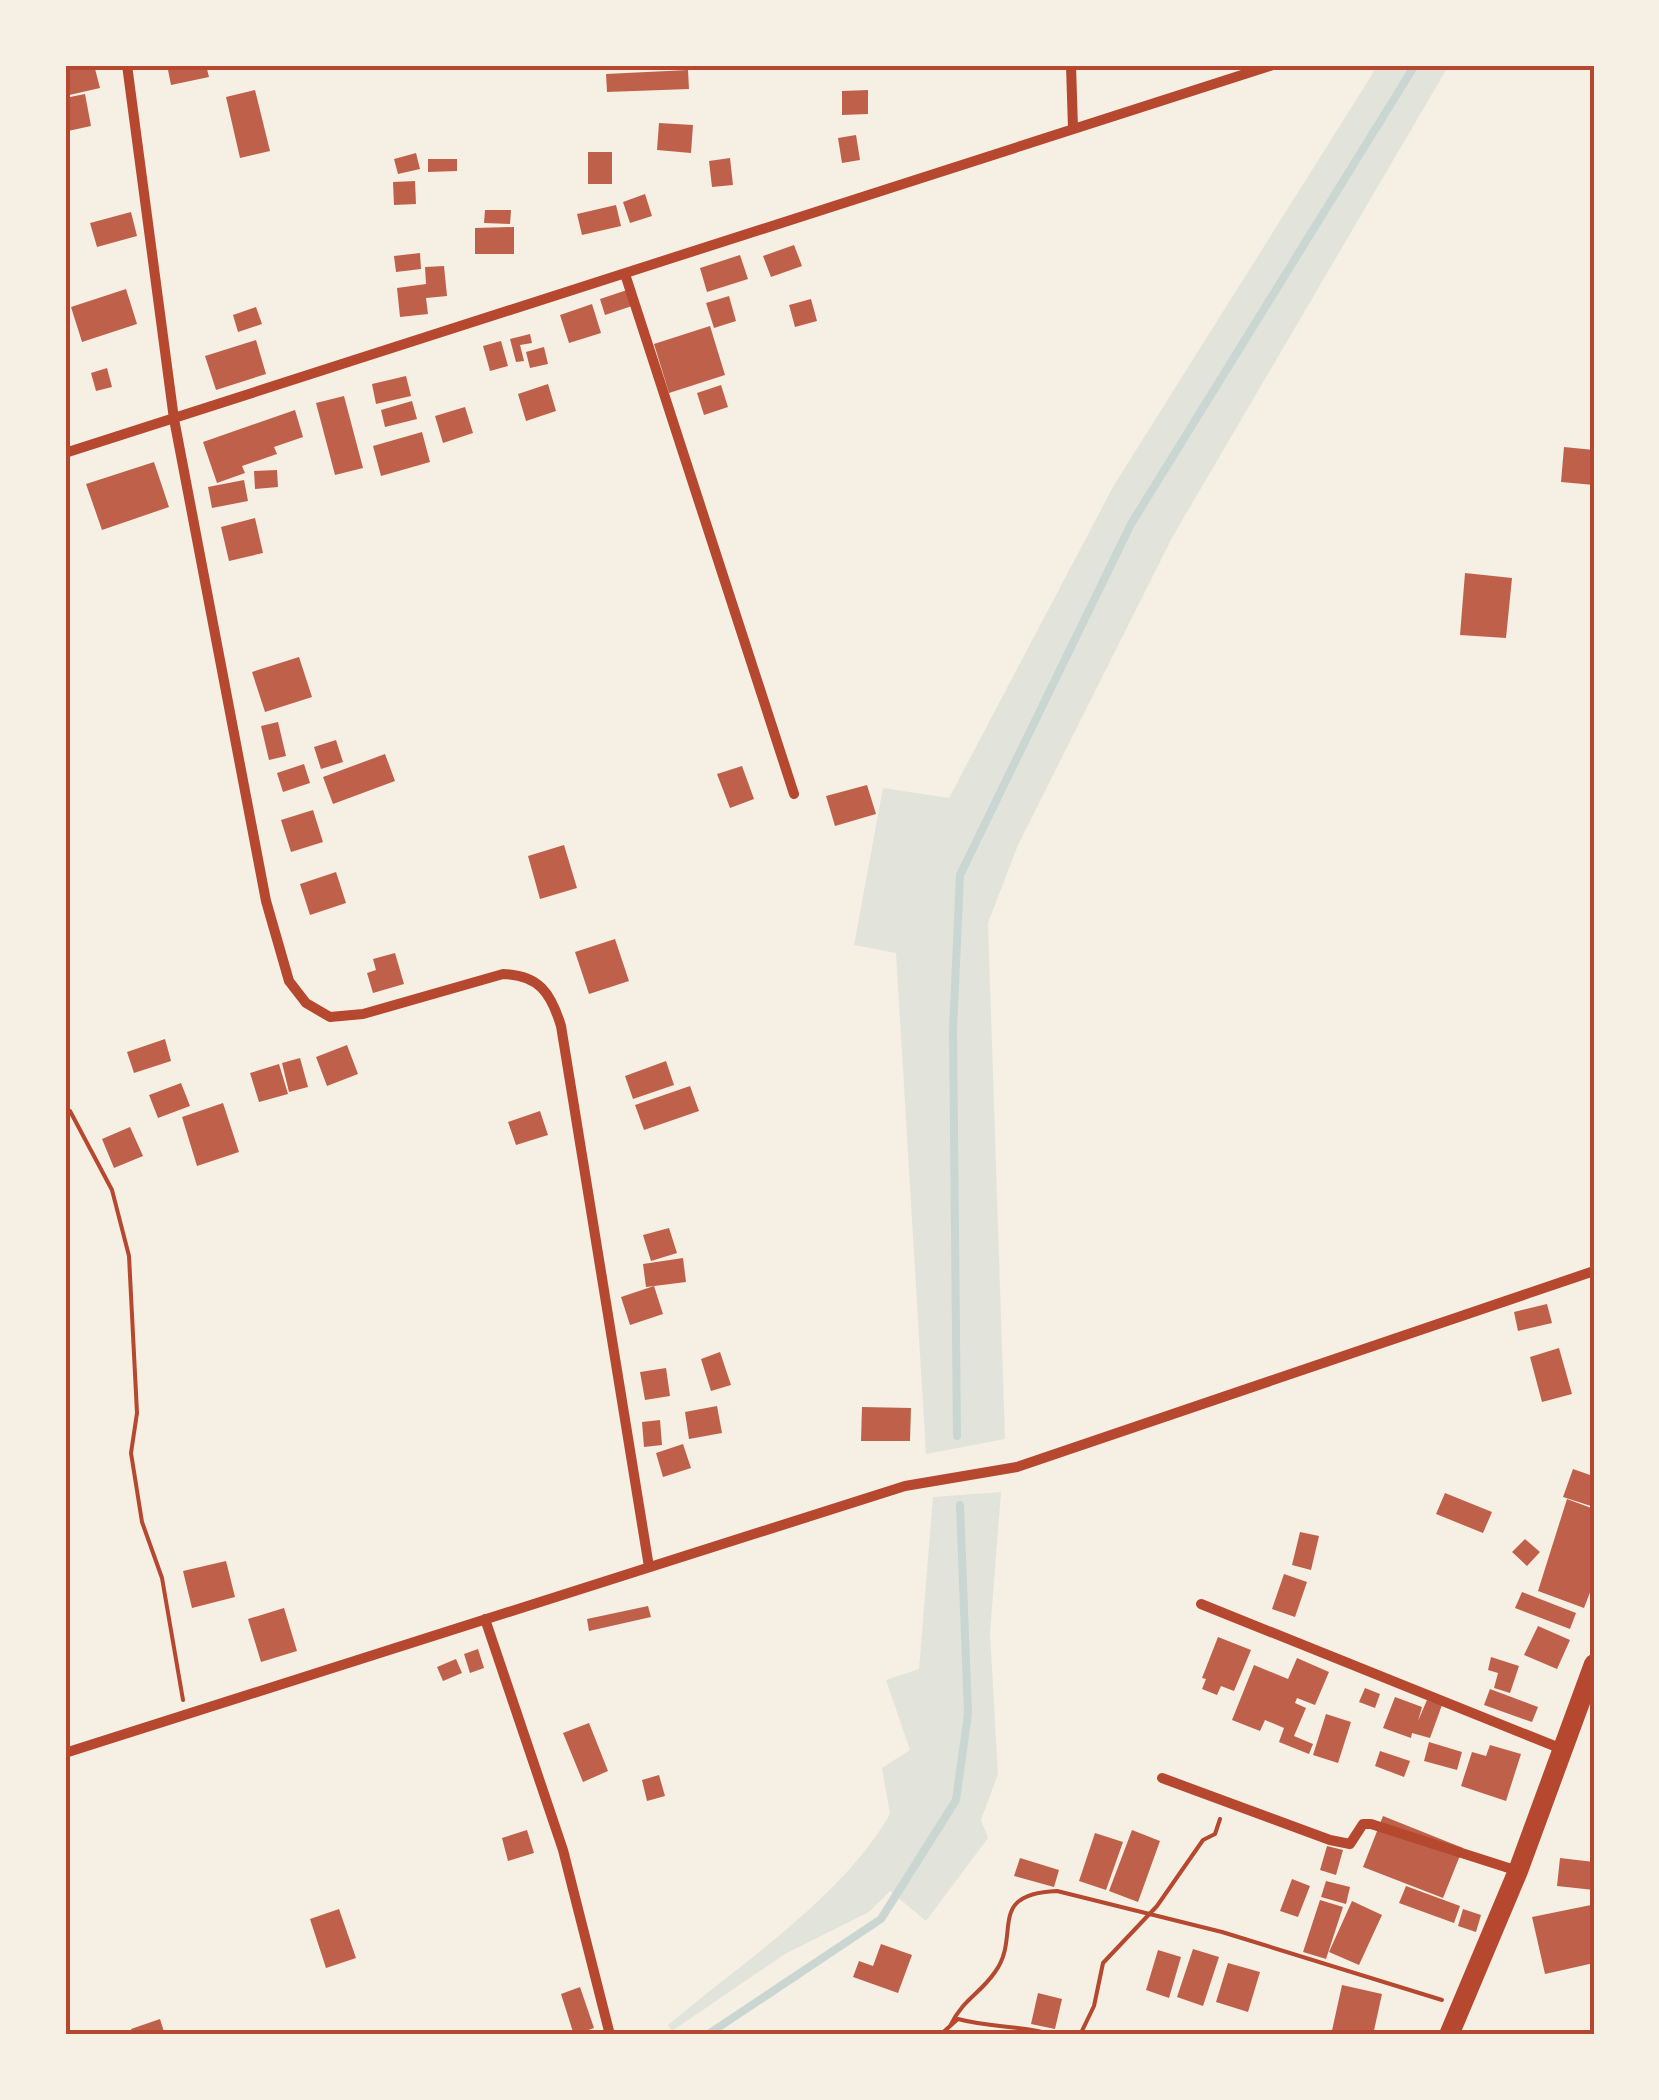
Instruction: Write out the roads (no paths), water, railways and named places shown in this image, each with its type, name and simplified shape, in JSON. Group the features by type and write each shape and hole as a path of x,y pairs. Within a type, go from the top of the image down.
{"main road":[{"path":"1449,2035 1518,1871 1594,1664"}],"street":[{"path":"128,65 174,419 266,901 289,981 306,1003 330,1017 363,1014 503,974 525,975 552,999 561,1026 649,1567"},
{"path":"1071,65 1073,130"},
{"path":"65,453 1273,65"},
{"path":"625,274 794,794"},
{"path":"65,1753 905,1486 1016,1467 1594,1271"},
{"path":"1201,1604 1562,1749"},
{"path":"485,1620 562,1850 610,2035"},
{"path":"1162,1778 1347,1844 1363,1824 1371,1824 1518,1871"}],"waterway":[{"path":"957,1436 953,1030 960,875 1131,524 1415,65"},
{"path":"707,2035 881,1919 956,1800 968,1714 960,1505"}]}
